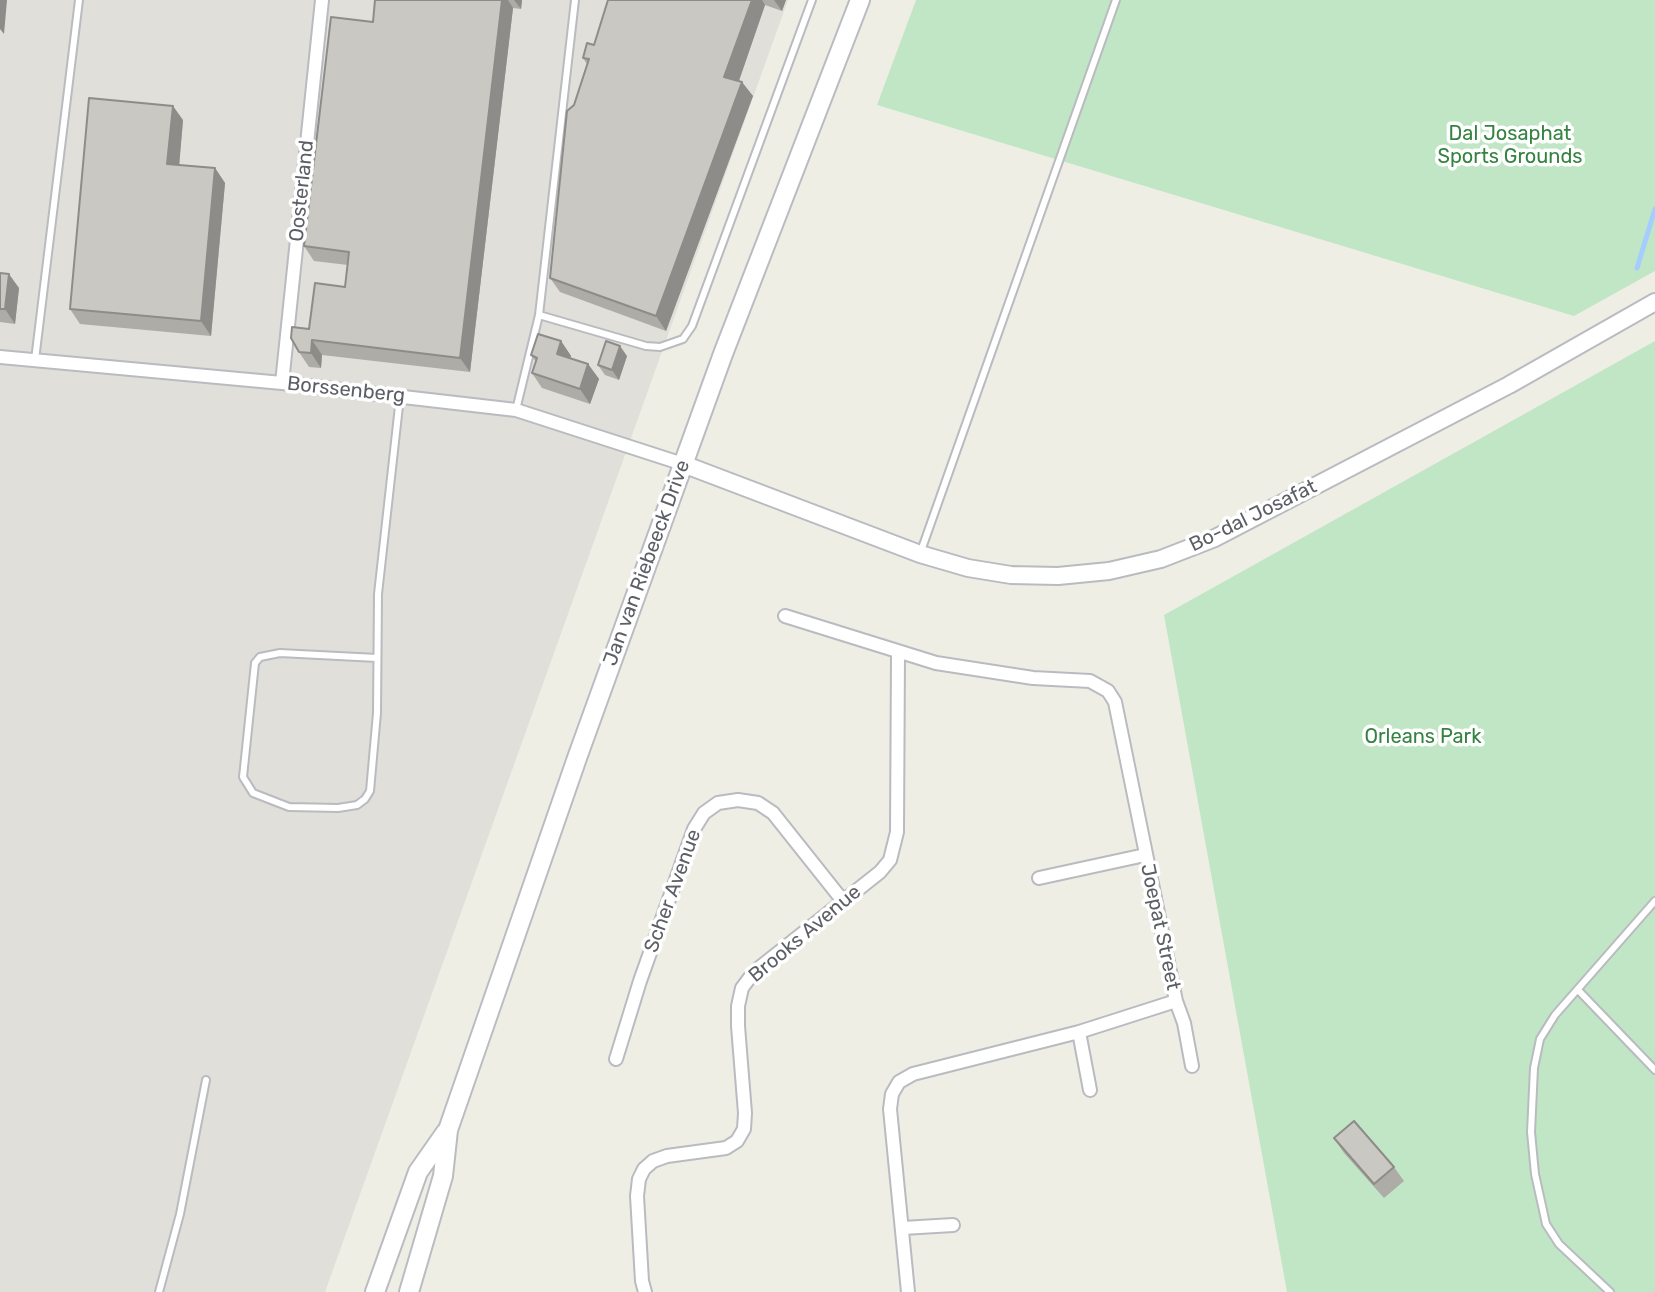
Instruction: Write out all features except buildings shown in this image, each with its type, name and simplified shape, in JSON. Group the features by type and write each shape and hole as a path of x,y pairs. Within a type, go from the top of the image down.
{"main road":[{"name":"Jan van Riebeeck Drive","path":"409,1292 443,1176 448,1130 577,758 683,464 860,0"},
{"name":"Jan van Riebeeck Drive","path":"375,1292 418,1172 448,1130"}],"street":[{"name":"Oosterland","path":"282,383 322,0"},
{"name":"Bo-dal Josafat","path":"683,464 920,554 968,568 1058,576 1109,571 1161,559 1229,531 1509,385 1655,302"},
{"name":"Borssenberg","path":"0,357 282,383 516,410 683,464"},
{"name":"Joepat Street","path":"785,616 898,653 970,670 1033,678 1078,679 1099,684 1108,691 1115,702 1176,1001 1079,1032 913,1074 899,1082 892,1094 890,1109 908,1292"},
{"name":"Brooks Avenue","path":"645,1292 637,1196 644,1169 667,1156 726,1148 737,1141 744,1129 738,1026 742,988 754,972 880,872 890,860 895,846 898,653"},
{"name":"Scher Avenue","path":"616,1059 694,829 704,813 718,803 738,800 758,803 773,813 843,901"},
{"path":"1039,878 1145,855"},
{"path":"1176,1001 1184,1023 1192,1066"},
{"path":"1079,1032 1090,1090"},
{"path":"903,1228 953,1225"}],"lane":[{"path":"35,360 79,0"},
{"path":"516,410 539,315 575,0"},
{"path":"539,315 646,346 660,347 683,339 692,326 812,0"},
{"path":"920,554 1116,0"},
{"path":"377,658 280,653 260,657 255,663 243,777 253,793 289,807 338,808 357,805 370,791 377,726 378,594 400,397"},
{"path":"1610,1292 1559,1244 1546,1224 1535,1174 1531,1132 1533,1081 1540,1039 1555,1015 1655,901"},
{"path":"1579,991 1655,1070"},
{"path":"159,1292 180,1214 206,1080"}],"shaded area":[{"path":"0,0 788,0 325,1292 0,1292"}],"green space":[{"name":"Dal Josaphat Sports Grounds","path":"916,0 1655,0 1655,271 1574,316 877,105"},
{"name":"Orleans Park","path":"1655,341 1655,1292 1287,1292 1164,615"}],"waterway":[{"path":"1637,268 1655,209"}]}
